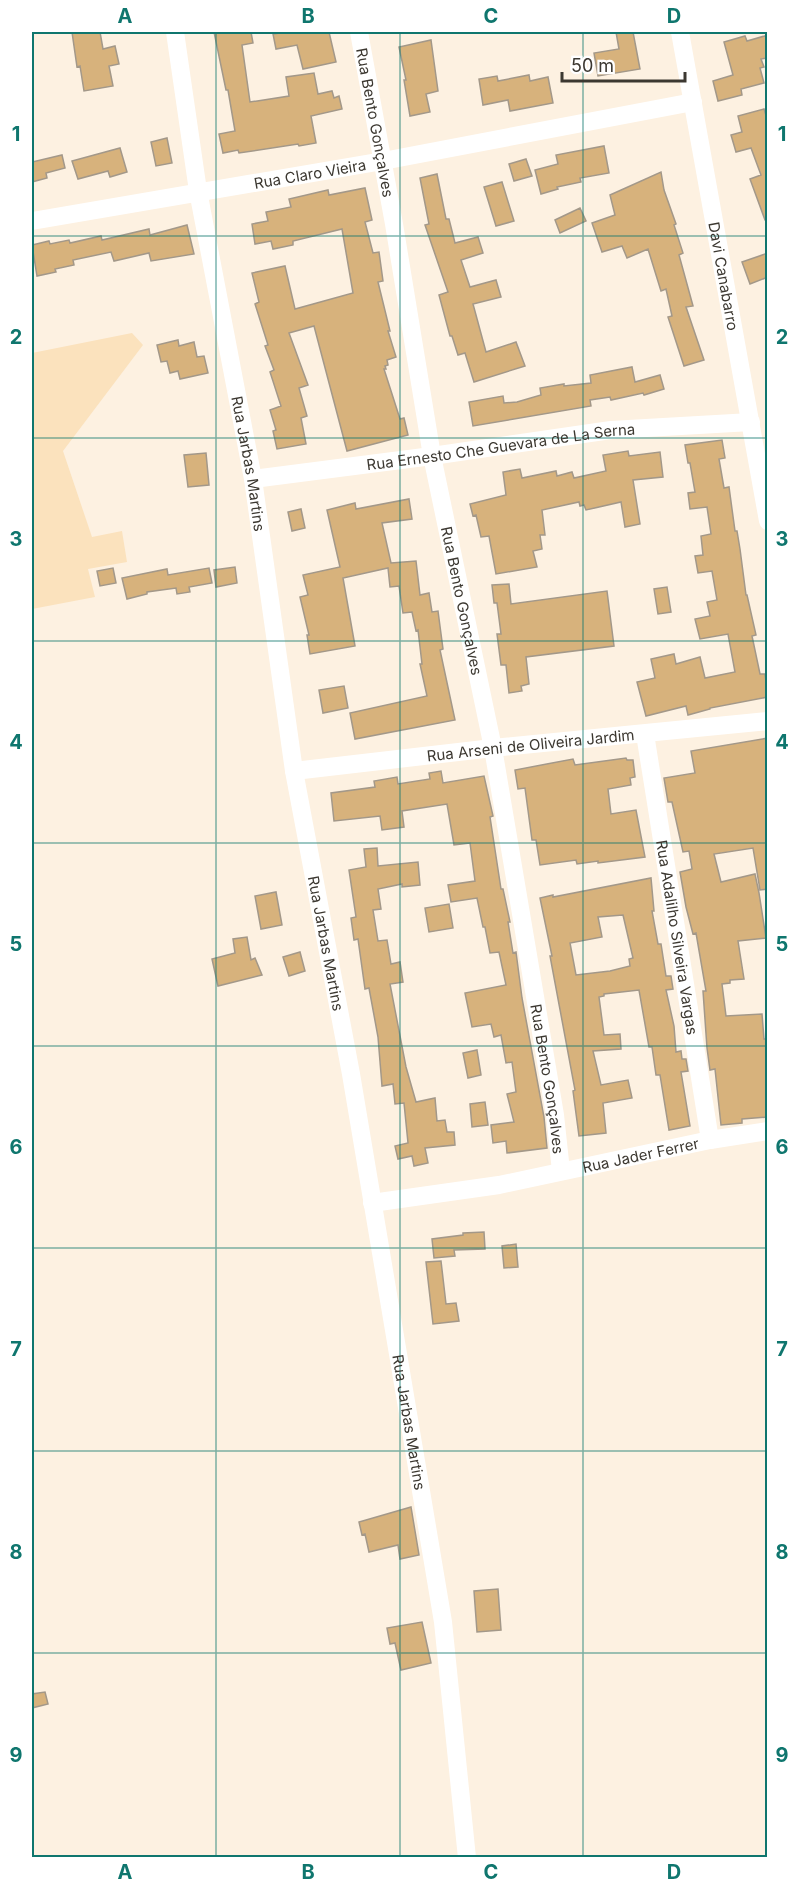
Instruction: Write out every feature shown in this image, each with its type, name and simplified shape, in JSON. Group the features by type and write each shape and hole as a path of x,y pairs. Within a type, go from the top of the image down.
{"street":[{"name":"Rua Jarbas Martins","path":"175,32 198,191 253,479 294,771 351,1074 443,1622 467,1857"},
{"name":"Rua Bento Gonçalves","path":"358,32 383,161 432,456 493,748 555,1115 561,1171"},
{"name":"Davi Canabarro","path":"680,32 768,521"},
{"name":"Rua Claro Vieira","path":"32,221 383,161 693,102"},
{"name":"Rua Ernesto Che Guevara de La Serna","path":"253,479 611,430 751,422"},
{"name":"Rua Arseni de Oliveira Jardim","path":"294,771 493,748 768,721"},
{"name":"Rua Adalilho Silveira Vargas","path":"645,734 710,1140"},
{"name":"Rua Jader Ferrer","path":"372,1203 500,1185 710,1140 768,1131"}],"shaded area":[{"path":"132,333 143,345 63,451 92,537 122,531 127,562 88,569 95,597 32,609 32,353"}],"building":[{"path":"72,32 100,32 103,49 115,46 119,64 109,66 113,86 84,91 80,66 77,67"},
{"path":"214,32 251,32 253,43 242,45 250,102 289,96 286,77 314,73 318,94 332,91 334,98 339,96 342,109 311,116 316,143 223,153 219,134 235,131"},
{"path":"329,32 336,62 303,69 297,45 276,49 273,34"},
{"path":"616,32 633,32 640,69 598,76 594,53 619,49"},
{"path":"768,35 768,58 761,59 764,67 760,68 764,83 741,89 742,95 718,101 713,81 733,75 724,42 745,36 747,41"},
{"path":"431,40 438,91 426,94 430,112 410,116 399,47"},
{"path":"529,75 530,81 548,77 553,103 510,111 508,100 483,105 479,79 497,76 498,81"},
{"path":"764,109 768,122 768,220 765,220 750,179 761,175 751,148 736,152 731,135 742,132 738,116"},
{"path":"167,138 172,163 156,166 151,142"},
{"path":"604,146 609,173 580,178 581,182 557,187 558,189 541,194 535,170 558,164 556,155"},
{"path":"120,148 127,172 110,177 108,171 78,179 72,161"},
{"path":"62,155 65,168 46,173 47,178 32,182 32,162"},
{"path":"526,159 532,176 514,181 509,164"},
{"path":"661,172 664,190 683,253 679,255 693,306 686,307 704,360 684,366 668,317 672,316 666,289 661,291 648,249 627,258 622,246 602,252 592,223 615,215 610,195"},
{"path":"437,174 446,219 449,219 455,243 478,237 483,253 461,260 470,287 496,280 501,297 473,304 486,352 516,342 525,366 474,382 465,353 458,355 452,336 450,336 439,295 448,292 425,225 429,224 420,178"},
{"path":"502,182 514,221 496,226 484,187"},
{"path":"365,188 372,220 365,222 373,253 379,252 383,281 378,282 396,357 387,360 388,365 384,369 400,419 404,418 408,435 347,451 314,326 289,333 308,385 299,388 307,416 301,418 306,444 277,449 273,431 276,430 270,410 281,406 270,372 274,370 265,346 268,345 255,304 259,302 252,273 285,266 295,309 353,293 342,229 293,241 293,245 273,249 271,241 255,244 252,224 268,221 266,212 291,207 289,199 328,190 329,195"},
{"path":"580,208 586,221 560,233 555,220"},
{"path":"187,225 194,254 151,261 149,253 114,261 111,252 73,260 74,265 37,276 32,245 49,241 50,244 69,240 70,243 101,236 102,240 149,229 150,235"},
{"path":"768,253 768,277 750,284 742,262"},
{"path":"178,340 179,346 194,342 197,357 204,356 208,373 180,379 178,371 170,373 167,361 161,362 157,345"},
{"path":"632,367 635,382 660,375 664,389 644,395 643,393 611,400 610,397 590,400 591,406 473,426 469,402 503,396 504,403 517,402 541,395 540,388 591,383 590,375"},
{"path":"722,440 725,458 719,459 724,488 729,487 746,595 756,635 752,636 760,674 765,674 768,697 710,708 688,715 686,706 646,716 637,682 655,678 651,659 674,654 676,664 700,657 705,678 735,672 728,634 700,639 695,619 710,616 707,602 717,600 712,571 698,573 695,556 703,555 701,536 711,534 707,507 690,509 688,493 695,492 685,445"},
{"path":"628,451 629,456 660,452 663,477 633,480 640,524 625,527 621,502 586,510 584,505 580,506 579,502 542,510 545,535 540,535 542,549 533,551 537,567 496,574 489,536 481,537 476,515 473,516 470,504 506,495 503,472 520,469 522,478 556,471 557,476 572,472 574,478 606,471 603,455"},
{"path":"206,453 209,485 188,487 184,455"},
{"path":"409,499 412,519 382,523 391,563 416,561 420,595 429,593 432,612 438,611 443,649 440,650 455,720 355,739 350,713 427,696 420,664 422,664 418,630 416,631 412,612 403,613 399,586 390,587 388,568 343,578 355,646 310,654 307,635 309,635 300,597 308,595 303,575 340,567 327,510 355,503 356,509"},
{"path":"301,509 305,528 292,531 288,512"},
{"path":"235,567 237,583 216,587 214,570"},
{"path":"113,568 116,583 100,586 97,571"},
{"path":"209,568 212,583 189,587 190,592 177,594 176,588 147,592 147,594 127,599 122,578 167,569 168,575"},
{"path":"509,584 511,604 607,591 614,646 526,657 529,684 521,686 522,691 509,693 506,665 501,665 497,634 501,634 492,585"},
{"path":"667,587 671,612 658,614 654,589"},
{"path":"344,686 348,708 323,713 319,690"},
{"path":"768,738 768,889 760,890 753,848 714,854 721,882 755,874 759,893 766,938 738,941 744,979 730,980 730,983 722,984 726,1016 762,1014 764,1039 768,1039 768,1117 742,1119 742,1123 721,1125 715,1069 710,1070 707,1048 703,991 706,991 696,933 693,934 680,872 692,869 689,851 683,852 672,802 668,802 664,778 695,773 691,751"},
{"path":"626,758 633,760 635,777 630,778 631,785 608,789 611,814 636,810 645,857 598,863 598,861 577,864 576,860 540,865 536,840 532,840 525,788 518,789 515,770 573,759 575,765"},
{"path":"441,771 443,783 484,776 493,816 490,817 501,889 503,889 510,922 508,922 513,953 516,952 544,1117 547,1148 507,1153 506,1141 493,1143 491,1125 514,1122 507,1094 516,1092 512,1062 506,1063 501,1035 494,1037 491,1024 472,1027 465,993 506,985 499,952 490,953 477,898 451,902 448,885 475,881 470,843 454,845 447,804 402,811 404,827 382,830 380,816 334,821 331,793 375,787 374,781 397,777 398,784 430,779 429,773"},
{"path":"377,848 378,866 418,862 420,885 402,887 402,884 378,889 381,909 373,910 378,941 387,940 391,964 400,962 403,982 390,984 406,1067 416,1102 435,1098 437,1121 445,1120 447,1132 454,1132 455,1145 425,1148 428,1163 414,1166 412,1156 398,1159 395,1146 408,1143 404,1103 395,1104 393,1084 382,1086 378,1037 369,988 365,989 358,939 354,940 351,918 356,917 349,870 366,867 364,849"},
{"path":"651,878 654,911 652,911 658,944 661,944 666,976 671,976 673,989 666,990 674,1026 676,1052 681,1051 682,1059 686,1059 688,1071 681,1072 690,1126 669,1130 660,1075 656,1075 652,1047 649,1047 639,990 604,994 599,997 604,1035 620,1034 621,1049 593,1051 601,1085 628,1080 632,1098 603,1103 606,1133 579,1136 573,1091 575,1090 540,898 553,895 553,897","holes":["623,915 633,958 629,959 630,966 576,975 570,943 602,937 598,917"]},
{"path":"276,892 282,925 261,929 255,896"},
{"path":"449,904 453,928 429,932 425,908"},
{"path":"247,937 251,960 255,958 262,975 218,986 212,959 235,953 233,939"},
{"path":"300,952 305,971 289,976 283,957"},
{"path":"477,1050 481,1075 468,1078 463,1053"},
{"path":"485,1102 488,1125 472,1127 470,1104"},
{"path":"484,1232 485,1249 454,1250 455,1256 434,1258 432,1239 463,1235 463,1233"},
{"path":"516,1244 518,1267 504,1268 502,1246"},
{"path":"441,1261 446,1304 456,1303 459,1321 433,1324 426,1262"},
{"path":"411,1507 419,1555 400,1559 398,1545 369,1552 365,1534 362,1535 359,1522"},
{"path":"498,1589 501,1630 477,1632 474,1591"},
{"path":"422,1622 431,1663 401,1670 395,1643 390,1644 387,1628"},
{"path":"45,1692 48,1704 32,1708 32,1694"}]}
